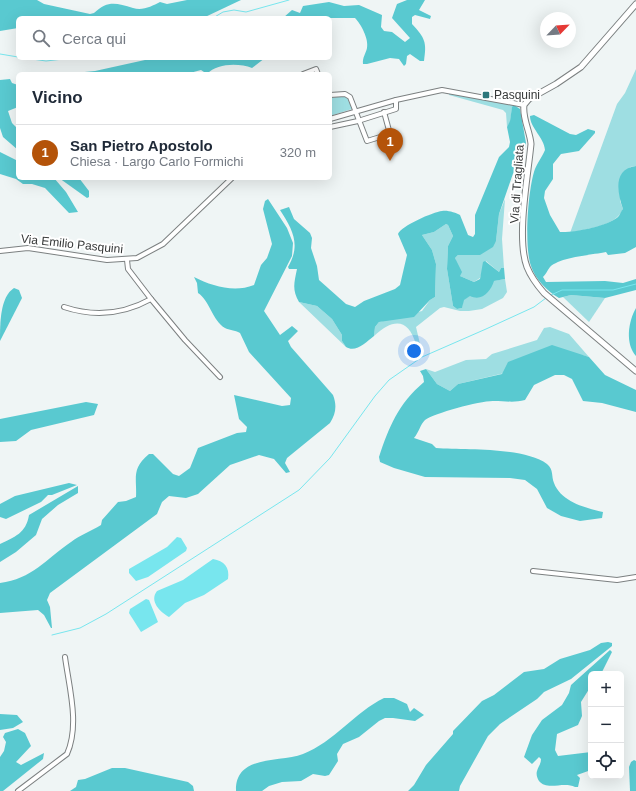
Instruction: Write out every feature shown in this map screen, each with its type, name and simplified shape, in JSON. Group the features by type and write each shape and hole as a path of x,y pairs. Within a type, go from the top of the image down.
{"street":[{"path":"332,118 396,100 442,90 524,105 529,99 556,84 581,67 636,4"},
{"path":"308,72 316,69 317,72"},
{"path":"332,95 348,95 367,141 390,134 384,112"},
{"path":"332,127 358,121 396,109 396,100"},
{"name":"Via di Tragliata","path":"524,105 524,115 531,144 525,197 523,243 527,266 535,283 544,293 636,371"},
{"name":"Via Emilio Pasquini","path":"0,251 15,248 36,248 107,260 127,260 147,254 163,244 230,180"},
{"path":"127,260 128,269 151,299 185,340 220,377"},
{"path":"64,307 80,312 107,314 151,299"},
{"path":"533,571 617,580 636,577"},
{"path":"18,791 67,754 70,747 73,728 65,657"}],"shaded area":[{"path":"0,0 37,0 44,4 90,14 108,4 117,4 140,9 147,8 160,2 167,4 187,0 241,0 207,16 16,16 16,28 0,31"},
{"path":"407,0 425,0 419,10 431,16 430,19 415,15 412,17 412,24 420,33 424,41 424,61 420,61 410,54 407,56 406,64 404,66 399,59 390,58 363,64 367,48 367,40 360,24 355,18 332,18 332,16 285,16 292,10 300,13 303,6 329,2 344,6 359,5 382,15 381,27 384,31 392,32 405,42 410,38 392,18 397,4"},
{"path":"145,60 262,60 252,68 241,65 228,65 216,68 209,72 204,72 201,70 194,72 85,72"},
{"path":"636,69 636,166 630,167 620,201 623,209 614,220 600,226 570,233 617,104 625,93"},
{"path":"10,79 12,83 16,84 16,108 8,111 12,123 16,127 16,148 3,137 0,128 0,80"},
{"path":"449,93 514,105 512,108 510,122 507,127 506,113 503,110 449,95"},
{"path":"344,96 349,100 352,109 332,115 332,98"},
{"path":"514,105 520,109 526,143 524,154 516,165 499,214 496,241 493,247 480,255 458,255 455,258 462,272 460,276 474,282 480,279 483,262 485,261 499,272 501,268 504,268 505,279 494,281 488,292 482,297 478,298 470,296 464,300 462,308 457,309 453,306 447,269 448,246 453,236 448,225 446,224 434,232 422,235 432,250 436,264 435,297 430,300 414,317 379,322 375,327 374,336 364,344 353,349 346,347 342,341 342,335 332,319 317,306 299,302 295,294 294,286 297,269 289,269 288,267 294,252 294,238 289,224 280,210 289,207 294,219 310,233 312,238 311,248 317,266 319,280 346,304 355,307 364,301 395,289 400,285 407,255 398,234 411,223 438,212 449,211 460,215 468,235 473,237 475,234 475,215 499,157 509,147 510,142 507,127 510,121 512,107"},
{"path":"534,115 570,134 576,135 588,129 595,131 595,133 579,151 561,154 553,164 553,179 545,191 544,198 550,215 560,232 590,228 607,223 618,217 623,209 618,189 620,176 629,168 636,166 636,247 625,253 608,255 606,252 561,261 550,267 543,277 546,282 605,281 623,283 636,279 636,290 605,298 571,295 559,298 550,292 535,276 529,257 527,233 530,192 534,172 545,150 542,141 532,125 530,116"},
{"path":"0,152 16,160 16,179 0,174"},
{"path":"17,180 56,180 66,192 78,212 69,213 45,188 32,184 23,184"},
{"path":"62,180 81,180 89,191 89,197 87,198"},
{"path":"268,199 287,228 293,243 292,256 264,311 280,335 292,326 298,331 288,341 291,347 333,395 335,409 334,416 330,423 287,458 285,463 290,472 286,473 274,459 259,455 230,465 198,494 186,498 169,496 162,502 157,514 50,593 47,600 50,607 52,628 44,615 38,610 0,613 0,583 11,581 30,573 62,548 101,525 102,520 118,502 136,497 137,469 143,459 149,454 153,454 173,474 179,476 190,468 198,448 237,433 246,432 247,427 239,419 234,395 282,406 290,405 291,398 249,352 240,333 225,328 217,320 202,296 198,293 197,283 194,277 216,286 223,287 239,288 254,285 261,265 267,258 272,244 263,209 265,201"},
{"path":"505,199 502,239 504,268 501,268 499,272 486,261 480,278 474,282 460,276 455,258 458,255 496,241 499,214"},
{"path":"446,224 448,225 453,236 448,246 447,269 453,306 457,309 462,308 463,300 493,281 505,279 507,292 503,298 482,309 460,311 444,307 440,308 416,327 420,344 416,345 409,330 400,324 388,326 374,336 375,327 379,322 422,311 430,300 435,297 436,264 432,250 422,235 434,232"},
{"path":"14,288 19,290 22,298 0,341 3,304 9,292"},
{"path":"571,295 605,298 589,322 563,297"},
{"path":"299,302 317,306 332,319 342,335 342,341 346,347"},
{"path":"636,308 636,356 630,345 629,333 631,320"},
{"path":"550,327 569,334 589,357 582,355 458,384 450,391 437,384 426,369 435,372 466,360 486,359 492,354 537,340 544,328"},
{"path":"552,345 589,357 605,375 636,390 636,412 602,403 583,401 572,379 564,375 555,375 534,385 525,400 510,402 488,401 430,417 423,422 414,438 432,444 436,448 494,450 524,455 537,459 549,466 552,471 553,480 557,490 562,495 575,503 603,512 602,518 580,521 561,516 547,508 537,489 525,480 510,478 425,477 394,468 380,462 379,457 396,416 407,399 424,382 420,371 426,369 437,384 450,391 458,384 502,374 508,362"},
{"path":"86,402 98,404 94,415 31,430 16,441 0,442 0,419"},
{"path":"69,483 77,485 52,495 48,495 41,502 6,519 0,517 0,504 15,496"},
{"path":"78,486 78,493 58,505 42,519 36,535 16,552 0,562 0,544 19,534 28,521 29,515"},
{"path":"177,537 181,538 187,548 186,551 148,577 136,581 129,573 129,569 167,547"},
{"path":"213,559 220,561 225,565 228,571 228,579 204,595 185,603 169,617 159,609 154,599 157,591 183,580"},
{"path":"146,599 149,600 158,622 141,632 129,613 130,609"},
{"path":"601,643 612,643 612,646 571,679 544,692 537,699 500,724 488,736 460,786 459,791 408,791 414,785 426,765 453,734 453,731 482,701 494,695 524,672 544,669 560,659 590,650"},
{"path":"610,650 612,652 602,671 588,671 588,691 581,702 582,716 578,725 557,734 555,750 558,756 588,752 588,771 577,775 580,778 578,787 571,785 551,786 542,784 537,777 537,771 541,759 539,757 532,764 524,757 532,735 542,720 562,705 569,693 571,685"},
{"path":"384,698 394,698 407,704 410,712 414,708 424,715 415,721 385,718 379,721 359,737 343,744 337,754 338,761 329,775 325,776 313,774 301,781 282,782 269,786 262,791 236,791 238,779 243,771 251,765 260,762 293,757 314,749 335,735 363,711"},
{"path":"0,714 17,715 23,722 13,728 0,730"},
{"path":"18,729 25,733 31,746 16,762 21,765 44,753 43,759 3,791 0,791 0,757 4,751 6,742 3,737 5,733"},
{"path":"634,760 636,761 636,791 630,791 629,767 631,762"},
{"path":"112,768 125,768 188,782 193,786 194,791 70,791 76,787 78,780 85,779"}],"waterway":[{"path":"216,16 223,12 234,10 246,12 289,0"},
{"path":"0,54 16,57"},
{"path":"39,60 55,60"},
{"path":"551,295 562,290 613,290 636,284"},
{"path":"52,635 80,628 106,614 299,490 330,458 375,396 389,380 422,357 534,307 546,298"}],"place":[{"name":"Pasquini","path":"486,95"},
{"name":"San Pietro Apostolo","path":"390,161"}]}
